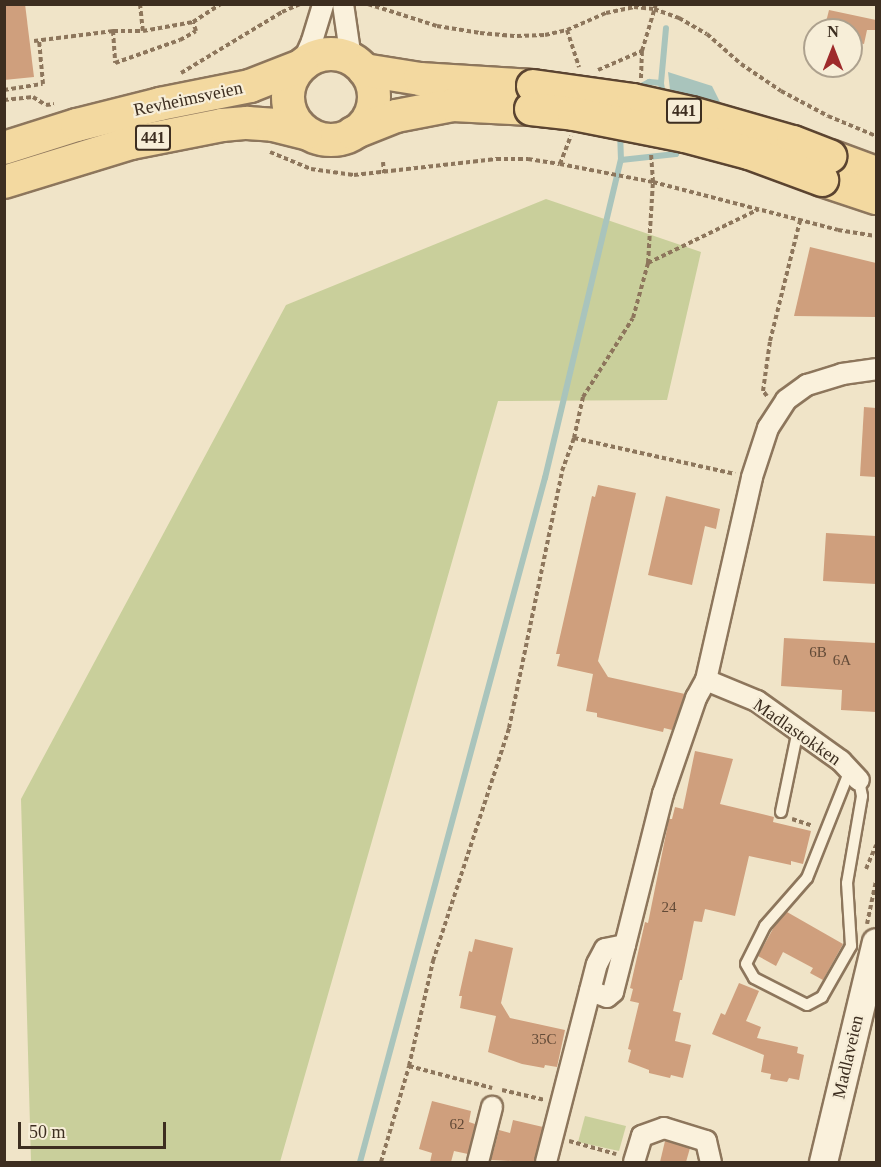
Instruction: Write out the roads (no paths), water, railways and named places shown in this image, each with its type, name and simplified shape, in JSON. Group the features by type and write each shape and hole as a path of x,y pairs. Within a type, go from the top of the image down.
{"main road":[{"name":"441","path":"300,66 314,57 329,54 358,64 420,79 532,97 574,114 685,136 749,153 826,168 876,173"},
{"path":"353,133 365,122 372,108 374,92 358,64"},
{"path":"300,66 293,76 287,101 297,124 306,133"},
{"name":"Revheimsveien","path":"4,148 77,125 150,106 250,87 300,66"},
{"name":"441","path":"306,133 325,140 344,138 396,116 444,106 482,105 532,97"},
{"name":"Revheimsveien","path":"4,182 45,167 131,143 222,125 247,123 273,125 306,133"},
{"name":"441","path":"826,168 876,198"},
{"name":"Madlaveien","path":"822,1162 875,946"}],"street":[{"path":"300,66 312,41 323,4"},
{"path":"343,4 358,64"},
{"path":"546,1162 601,954 605,949 625,945 663,794 696,698 706,680 752,477 768,428 786,400 807,385 842,374 876,369"},
{"name":"Madlastokken","path":"706,680 757,701 798,730 854,775"},
{"path":"478,1162 492,1107"},
{"path":"634,1160 642,1136 664,1128 706,1141 711,1162"}],"lane":[{"path":"784,815 798,730"},
{"path":"854,775 862,796 847,883 851,946 834,981 822,997 807,1005 754,978 746,964 765,926 807,878 854,775"}],"water":[{"path":"668,72 712,86 729,120 675,135"}],"waterway":[{"path":"663,96 661,83 666,28"},
{"path":"636,89 649,82 661,83"},
{"path":"360,1162 545,478 621,160 620,131"},
{"path":"621,160 676,154 674,144"}]}
